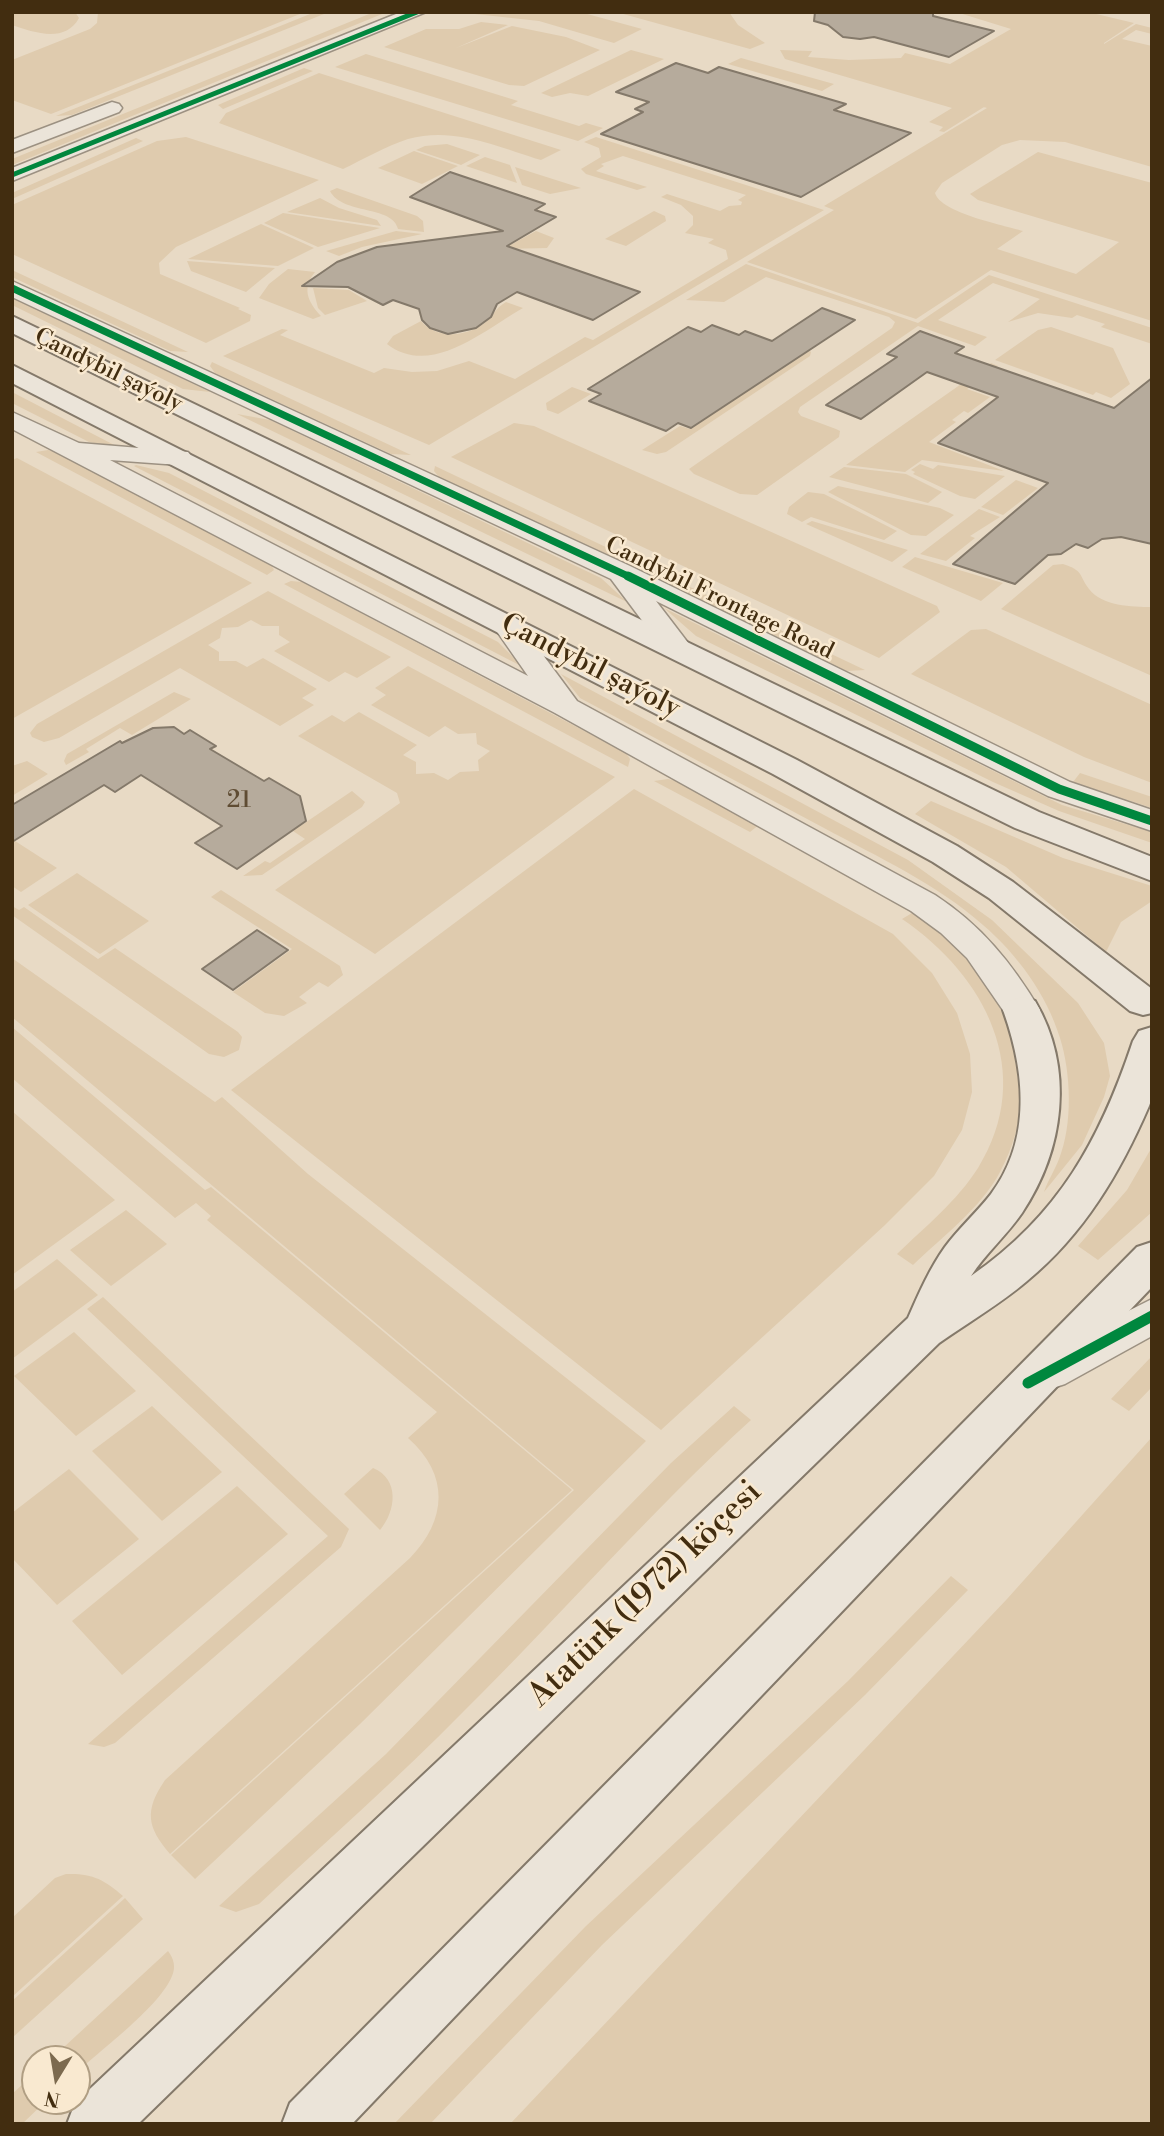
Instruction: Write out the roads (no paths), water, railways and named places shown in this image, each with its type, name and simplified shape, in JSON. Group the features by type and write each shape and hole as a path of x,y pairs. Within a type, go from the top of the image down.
{"main road":[{"name":"Çandybil şaýoly","path":"12,323 1027,820 1152,870"},
{"name":"Çandybil şaýoly","path":"12,373 785,767 945,854 1148,985"},
{"path":"1148,985 1152,1040"},
{"path":"924,1330 955,1265 1007,1203 1031,1154 1041,1115 1043,1082 1037,1049 1022,1010"},
{"name":"Atatürk (1972) köçesi","path":"96,2124 924,1330 1012,1269 1073,1209 1117,1138 1135,1098 1152,1040"},
{"path":"311,2124 1028,1383 1152,1259"}],"street":[{"path":"12,175 417,12"},
{"path":"12,147 128,102"},
{"path":"12,181 36,166"},
{"name":"Candybil Frontage Road","path":"12,288 620,572 1059,789 1152,821"},
{"path":"163,398 269,409"},
{"path":"12,419 566,707 943,916 982,951 1022,1010"},
{"path":"16,449 57,442 178,457"},
{"path":"620,572 677,648"},
{"path":"505,623 566,707"},
{"path":"1028,1383 1152,1316"}]}
